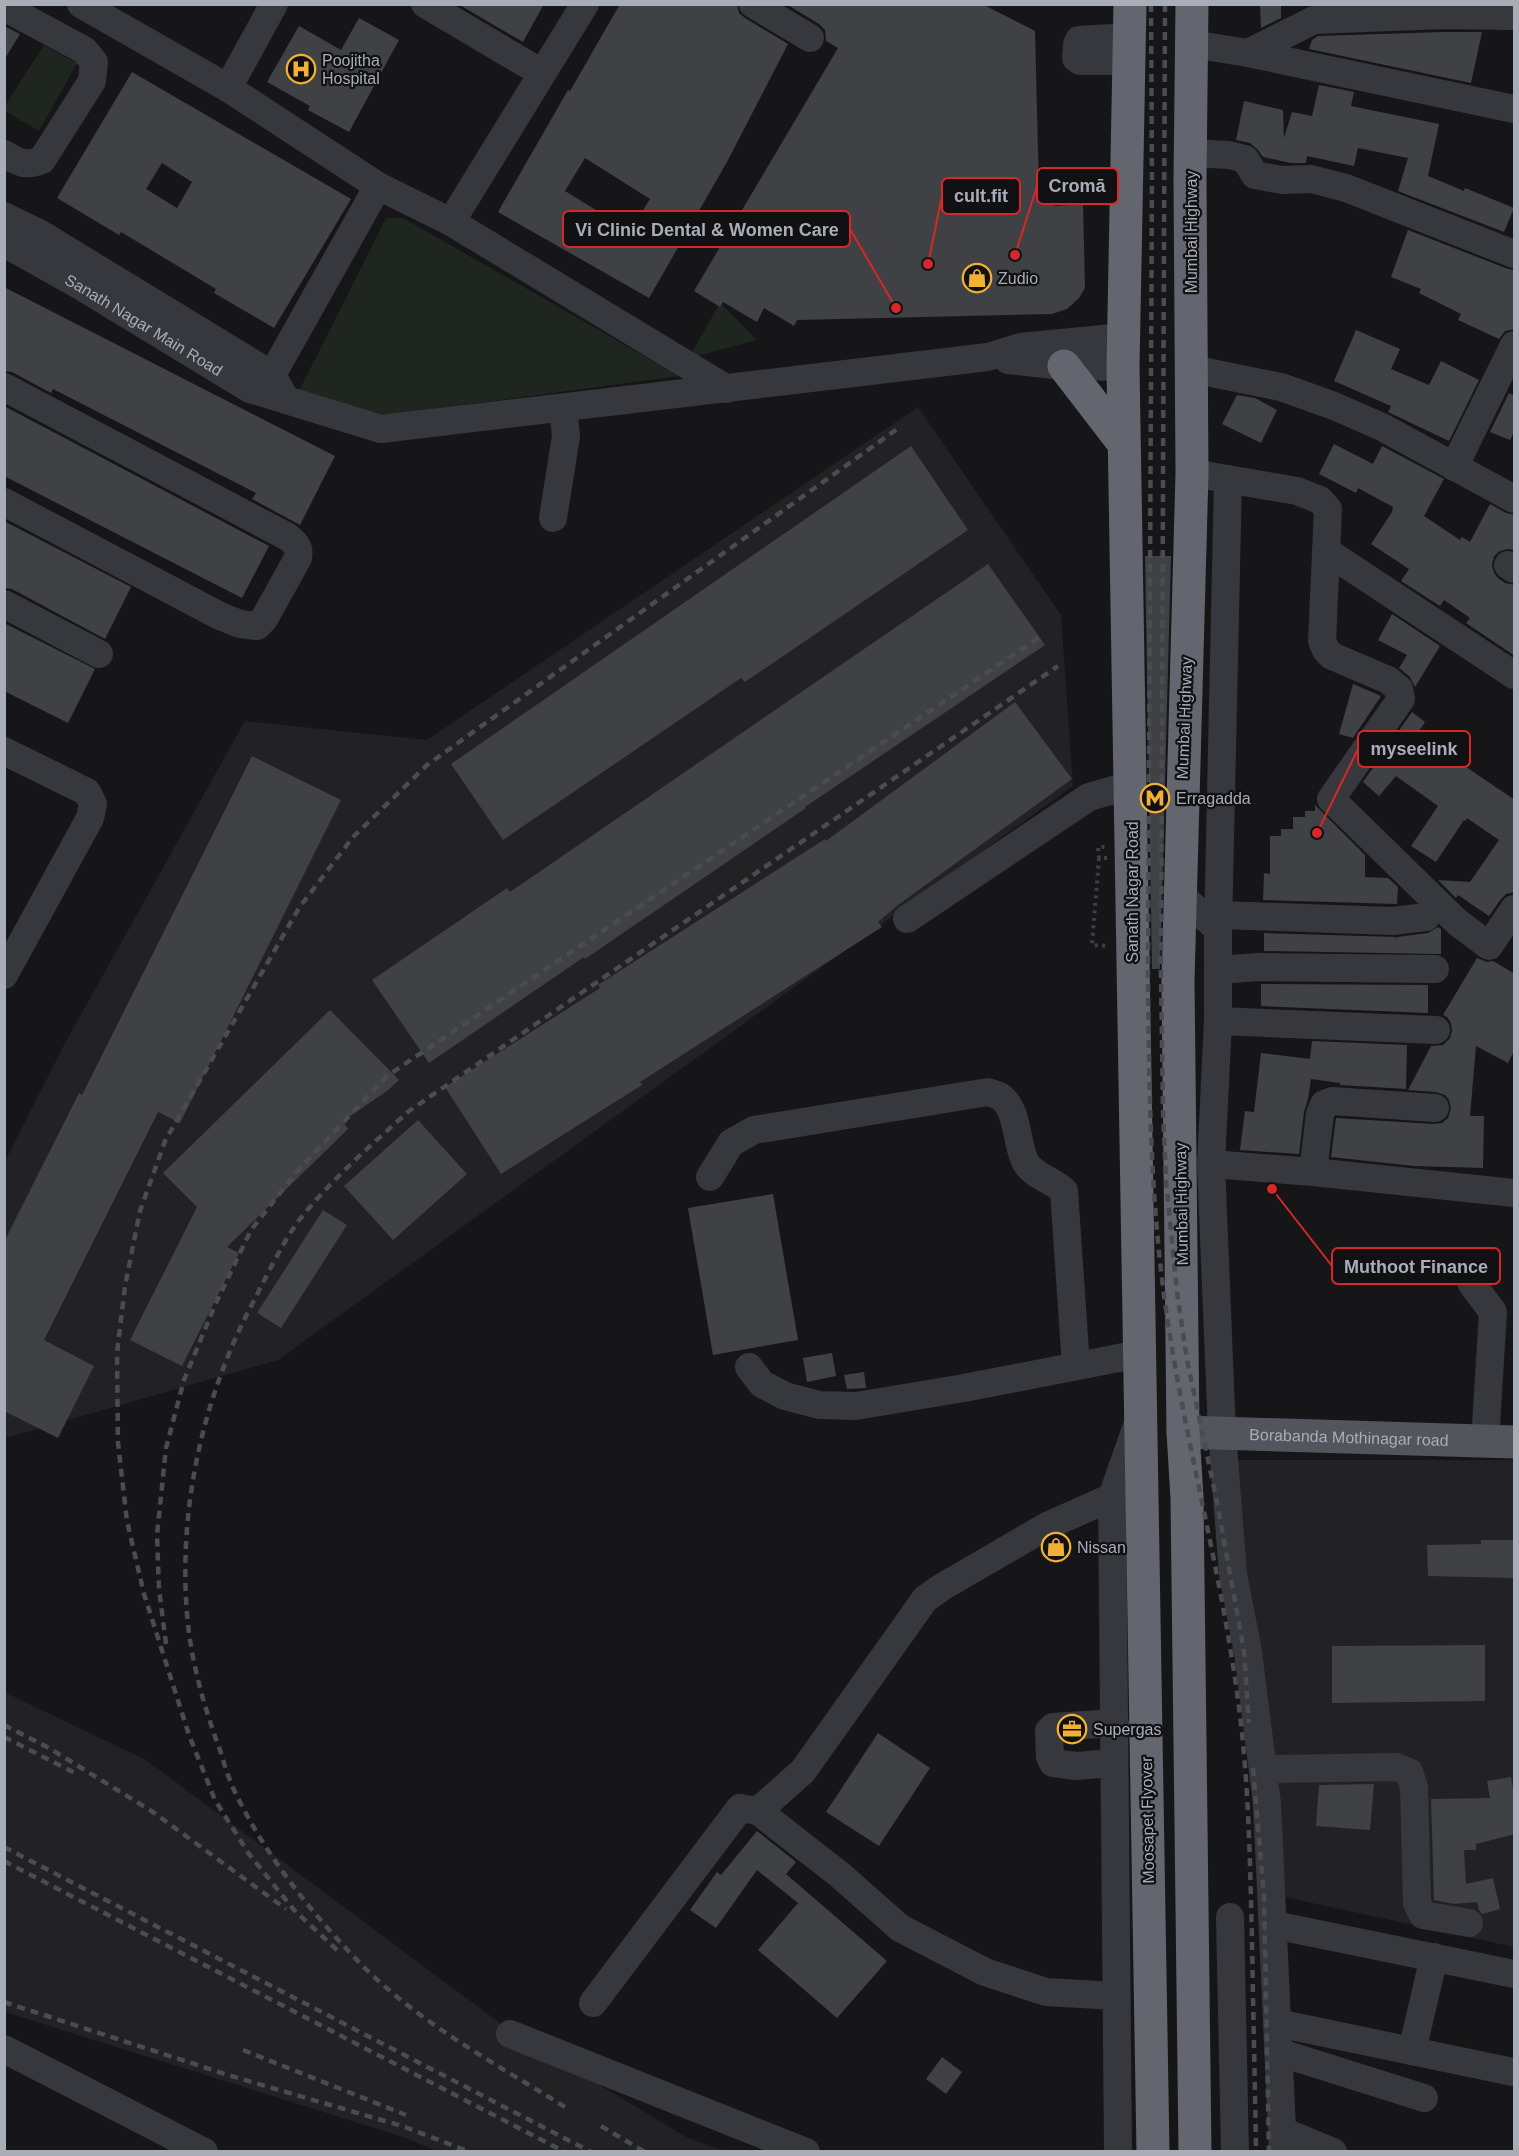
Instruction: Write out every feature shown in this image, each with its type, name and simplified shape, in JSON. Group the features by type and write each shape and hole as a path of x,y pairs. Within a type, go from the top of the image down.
{"highway":[{"path":"1123,352 1130,4"},
{"name":"Mumbai Highway","path":"1184,1442 1179,894 1192,473 1190,153 1192,4"},
{"name":"Sanath Nagar Road","path":"1123,352 1141,1418"},
{"path":"1064,366 1124,444"},
{"path":"1134,1049 1180,1049"},
{"path":"1137,1197 1182,1197"},
{"name":"Moosapet Flyover","path":"1141,1418 1126,1496 1153,2151"},
{"path":"1184,1442 1187,1498 1195,2151"}],"main road":[{"name":"Borabanda Mothinagar road","path":"1184,1442 1500,1442"},
{"path":"1222,1443 1515,1457"}],"street":[{"path":"81,4 228,88 378,186 451,222 727,389"},
{"path":"228,88 274,4"},
{"path":"425,4 542,74"},
{"path":"451,222 585,4"},
{"path":"753,4 810,38"},
{"path":"4,7 84,50 94,62 92,81 42,160 32,165 18,162 4,154"},
{"path":"1248,53 1314,20 1444,15 1515,16"},
{"path":"1192,44 1248,53 1515,109"},
{"path":"1076,51 1080,61 1129,49"},
{"path":"1190,153 1229,155 1245,159 1255,175 1282,180 1311,179 1346,188 1515,254"},
{"path":"272,375 378,186"},
{"path":"4,216 39,233 272,375 286,400"},
{"name":"Sanath Nagar Main Road","path":"4,243 79,285 250,389 381,429 988,357"},
{"path":"1454,467 1515,345"},
{"path":"988,357 1020,347 1123,352"},
{"path":"988,357 1064,366 1123,352"},
{"path":"1192,369 1281,387 1334,405 1382,427 1514,498"},
{"path":"4,387 288,537 300,550 298,558 264,619 257,626 249,626 220,616 4,502"},
{"path":"553,518 566,436 563,408"},
{"path":"1192,473 1297,491 1320,500 1328,509 1322,641 1332,656 1388,680 1399,689 1401,699 1331,799 1457,922 1489,946 1515,909"},
{"path":"1228,479 1218,922 1218,1021 1212,1164 1222,1443 1233,1574 1248,1652 1267,1803 1282,2141 1333,2151"},
{"path":"1326,550 1515,675"},
{"path":"4,604 99,654"},
{"path":"1186,677 1224,679"},
{"path":"4,750 87,792 93,804 90,818 4,975"},
{"path":"907,919 1089,797 1131,785"},
{"path":"1179,894 1218,922 1392,921 1426,917"},
{"path":"1218,970 1258,967 1435,969"},
{"path":"1218,1021 1436,1030"},
{"path":"710,1177 731,1143 754,1130 988,1092 1001,1097 1013,1116 1023,1157 1028,1166 1056,1182 1064,1191 1076,1366"},
{"path":"1313,1172 1320,1114 1324,1104 1332,1101 1435,1107"},
{"path":"1212,1164 1515,1193"},
{"path":"1463,1263 1472,1284 1493,1311 1500,1442"},
{"path":"749,1367 762,1384 785,1395 819,1406 856,1406 1139,1354"},
{"path":"758,1811 803,1770 926,1599 942,1587 1047,1526 1126,1496 1113,1763 1118,2151"},
{"path":"1113,1763 1076,1766 1053,1763 1050,1757 1049,1731 1053,1727 1115,1723"},
{"path":"1263,1769 1396,1767 1409,1772 1413,1788 1417,1903 1423,1915 1469,1923"},
{"path":"593,2003 740,1808 758,1811 840,1875 900,1929 986,1972 1046,1992 1116,1996"},
{"path":"1230,1917 1235,2151"},
{"path":"1274,1925 1515,1974"},
{"path":"1412,2051 1434,1957"},
{"path":"1277,2023 1513,2072"},
{"path":"510,2034 806,2151"},
{"path":"4,2049 204,2151"},
{"path":"1278,2052 1424,2098"}],"path":[{"path":"1092,945 1099,858"}],"shaded area":[{"path":"44,45 77,63 39,131 5,111 5,106"},
{"path":"386,218 403,218 679,376 388,415 296,397"},
{"path":"720,303 757,340 689,358"},
{"path":"918,407 1061,615 1073,786 278,1360 5,1438 5,1161 64,1045 245,721 427,740"},
{"path":"1230,1460 1514,1460 1514,1947 1258,1891"},
{"path":"4,1692 146,1760 512,2032 686,2137 723,2151 437,2151 403,2137 5,2012"}],"building":[{"path":"458,4 544,4 523,42"},
{"path":"620,4 737,4 739,13 745,18 788,44 727,162 649,298 498,212 568,90 570,91","holes":["585,158 650,199 630,231 565,191"]},
{"path":"786,4 982,4 1035,31 1039,191 1054,191 1055,206 1083,204 1085,288 1079,298 1067,309 1052,314 797,320 794,326 764,308 757,322 723,302 720,307 694,291 838,48 826,41 825,30 819,24"},
{"path":"1260,4 1281,4 1281,18 1261,28"},
{"path":"359,18 399,40 349,132 308,110 310,106 267,82 299,26 341,50"},
{"path":"4,26 20,34 4,60"},
{"path":"1482,32 1471,83 1309,49 1312,40 1318,36"},
{"path":"132,72 351,199 274,328 214,293 216,289 121,232 119,235 57,198","holes":["162,163 192,182 177,208 146,189"]},
{"path":"1319,85 1354,92 1351,106 1439,124 1428,176 1514,208 1504,232 1398,191 1408,158 1358,148 1354,166 1307,156 1306,163 1291,163 1263,157 1250,143 1236,140 1244,101 1283,110 1284,138 1292,112 1312,116"},
{"path":"1408,230 1515,270 1515,329 1505,331 1499,339 1458,320 1461,314 1419,293 1421,289 1391,277"},
{"path":"4,287 335,456 300,525 252,499 256,493 53,389 51,393 12,372 4,371"},
{"path":"1356,330 1400,349 1391,369 1429,385 1441,361 1479,380 1449,441 1388,412 1391,406 1334,381"},
{"path":"1509,393 1515,396 1515,430 1510,440 1490,432"},
{"path":"1237,395 1255,398 1277,410 1261,443 1222,424"},
{"path":"4,406 269,546 242,598 4,476"},
{"path":"1334,444 1373,464 1382,446 1444,479 1424,516 1460,540 1462,537 1470,542 1490,504 1515,515 1515,550 1500,551 1494,556 1492,565 1498,578 1505,583 1515,585 1515,656 1466,623 1470,618 1444,600 1440,606 1401,581 1409,569 1371,544 1393,507 1358,488 1356,493 1319,474"},
{"path":"911,446 968,530 745,682 741,678 503,840 451,764"},
{"path":"4,521 131,587 105,639 12,589 4,588"},
{"path":"1145,556 1171,556 1160,969 1152,969"},
{"path":"988,564 1045,645 429,1063 372,980 507,888 510,892"},
{"path":"1392,614 1440,646 1415,687 1410,677 1399,668 1407,655 1378,640"},
{"path":"4,623 95,669 68,723 4,691"},
{"path":"1353,684 1381,696 1353,738 1339,734"},
{"path":"1015,702 1072,779 898,905 878,922 882,927 640,1082 642,1085 501,1174 445,1087 600,988 598,985 825,839 826,841"},
{"path":"1412,712 1425,722 1417,734 1515,800 1515,892 1506,894 1489,916 1458,895 1456,898 1438,880 1470,882 1499,840 1467,818 1436,862 1411,846 1438,806 1396,776 1379,796 1363,782"},
{"path":"252,756 341,800 180,1123 158,1112 44,1340 94,1366 58,1438 4,1411 4,1242 79,1093 82,1095"},
{"path":"1315,805 1365,855 1365,877 1388,878 1398,887 1397,904 1263,900 1264,873 1270,874 1270,836 1281,836 1281,829 1293,829 1293,817 1305,817 1305,811 1315,811"},
{"path":"1438,927 1441,929 1441,954 1264,951 1264,933 1396,937 1395,940 1397,937 1428,933"},
{"path":"1477,958 1487,962 1493,961 1515,974 1515,1049 1508,1063 1476,1046 1470,1116 1484,1116 1483,1168 1414,1166 1331,1157 1336,1118 1434,1124 1442,1123 1448,1118 1451,1109 1445,1095 1408,1090 1431,1046 1443,1045 1450,1038 1451,1023 1443,1015"},
{"path":"1261,984 1428,985 1428,1013 1261,1006"},
{"path":"330,1010 399,1080 343,1121 348,1129 227,1247 239,1253 182,1366 130,1340 197,1207 163,1173"},
{"path":"1312,1041 1407,1045 1406,1089 1340,1085 1340,1083 1311,1079 1299,1154 1240,1150 1245,1111 1254,1112 1261,1053 1310,1059"},
{"path":"418,1120 467,1174 393,1240 344,1186"},
{"path":"773,1194 798,1340 713,1355 688,1208"},
{"path":"323,1210 347,1225 281,1328 257,1313"},
{"path":"832,1353 836,1376 807,1382 803,1358"},
{"path":"864,1372 866,1388 847,1389 844,1375"},
{"path":"1481,1540 1515,1540 1515,1578 1428,1576 1427,1545 1481,1544"},
{"path":"1485,1645 1485,1701 1332,1703 1332,1646"},
{"path":"878,1733 930,1768 879,1846 826,1812"},
{"path":"1511,1777 1515,1799 1515,1834 1476,1844 1476,1850 1464,1850 1466,1884 1493,1878 1500,1909 1482,1914 1477,1902 1454,1904 1434,1900 1431,1799 1490,1798 1487,1781"},
{"path":"1374,1784 1370,1830 1316,1826 1319,1785"},
{"path":"757,1831 796,1862 786,1874 887,1961 837,2018 758,1950 798,1903 757,1870 716,1928 690,1910 717,1872 721,1875"},
{"path":"942,2057 962,2072 946,2094 926,2079"}],"railway":[{"path":"1151,4 1148,977 1153,1166 1158,1241 1170,1335 1224,1612 1241,1724 1250,1858 1256,2152"},
{"path":"1165,4 1161,974 1166,1181 1177,1292 1187,1360 1217,1502 1244,1651 1249,1723"},
{"path":"337,1950 294,1910 249,1854 215,1800 189,1735 144,1594 127,1521 118,1443 117,1353 125,1286 140,1211 165,1141 299,908 353,837 427,765 900,427"},
{"path":"166,1644 159,1589 157,1535 166,1448 184,1380 215,1305 251,1230 299,1169 387,1076 1043,635"},
{"path":"565,2107 429,2021 403,2002 356,1959 288,1879 259,1836 234,1790 209,1720 196,1673 190,1641 185,1585 186,1544 196,1463 217,1385 249,1310 279,1251 300,1219 339,1176 409,1111 1058,666"},
{"path":"4,1725 49,1748 153,1812 286,1909"},
{"path":"4,1737 75,1773"},
{"path":"1253,1768 1264,1897 1269,2152"},
{"path":"4,1847 591,2152"},
{"path":"4,1861 565,2152"},
{"path":"4,2002 228,2075 402,2126 470,2152"},
{"path":"243,2050 406,2115"},
{"path":"601,2126 645,2152"}],"place":[{"name":"Poojitha Hospital","path":"301,69"},
{"name":"Cromā","path":"1015,255"},
{"name":"cult.fit","path":"928,264"},
{"name":"Zudio","path":"977,278"},
{"name":"Vi Clinic Dental & Women Care","path":"896,308"},
{"name":"Erragadda","path":"1155,798"},
{"name":"myseelink","path":"1317,833"},
{"name":"Muthoot Finance","path":"1272,1189"},
{"name":"Nissan","path":"1056,1547"},
{"name":"Supergas","path":"1072,1729"}]}
